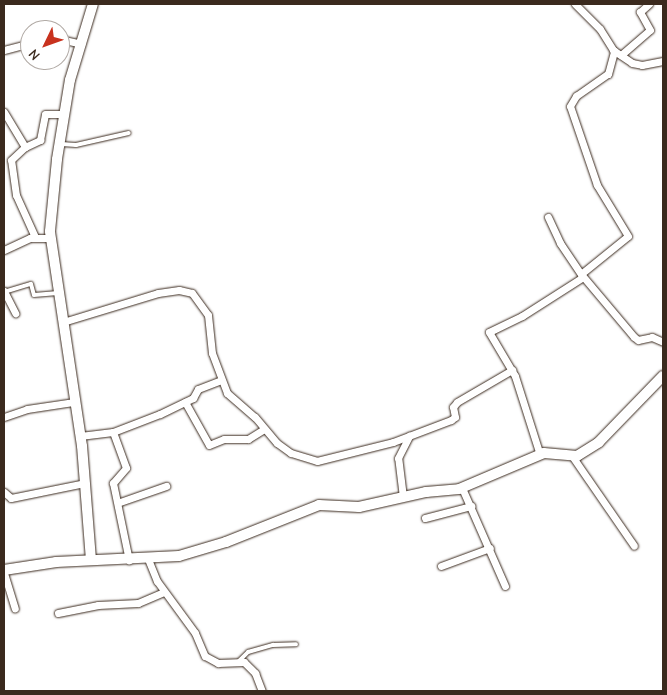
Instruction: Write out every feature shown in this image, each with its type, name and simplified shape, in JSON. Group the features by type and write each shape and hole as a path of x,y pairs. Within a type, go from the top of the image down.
{"street":[{"path":"41,237 59,144 60,114 76,43 93,4"},
{"path":"575,4 600,29 614,51 636,65 663,61"},
{"path":"621,55 650,30 640,12 649,4"},
{"path":"70,42 76,43"},
{"path":"4,50 20,46"},
{"path":"540,455 512,370 489,334 490,330 522,316 582,276 628,236 597,185 570,106 576,96 608,74 614,51"},
{"path":"4,112 25,147"},
{"path":"60,114 46,113 41,138 25,147 12,158 11,171 16,195 41,237 63,322 80,436 91,560"},
{"path":"548,216 560,243 582,276 636,340 652,337 663,342"},
{"path":"4,250 41,237"},
{"path":"63,322 75,321 131,300 172,290 186,291 198,298 208,315 212,353 221,380 237,405 255,417 264,429 291,452 317,461 410,436 454,418 456,415 452,407 457,402 512,370"},
{"path":"4,291 15,313"},
{"path":"15,608 4,572 91,560 148,559 193,553 319,505 350,508 403,497 462,488 540,455 572,456 581,454 599,442 663,376"},
{"path":"80,436 113,432 185,402 193,398 198,389 221,380"},
{"path":"4,417 27,409 74,402"},
{"path":"185,402 209,445 224,439 248,438 264,429"},
{"path":"113,432 126,468 113,483 120,502 129,560"},
{"path":"403,497 398,458 410,436"},
{"path":"572,456 634,546"},
{"path":"4,492 11,498 85,484"},
{"path":"120,502 166,486"},
{"path":"462,488 490,548 505,586"},
{"path":"425,518 471,506"},
{"path":"441,566 490,548"},
{"path":"148,559 164,592 190,626 209,660 239,661 251,668 262,691"},
{"path":"58,613 98,605 138,603 164,592"}],"lane":[{"path":"59,144 76,145 129,132"},
{"path":"4,291 32,284 34,295 55,294"},
{"path":"239,661 248,652 273,645 296,644"}]}
